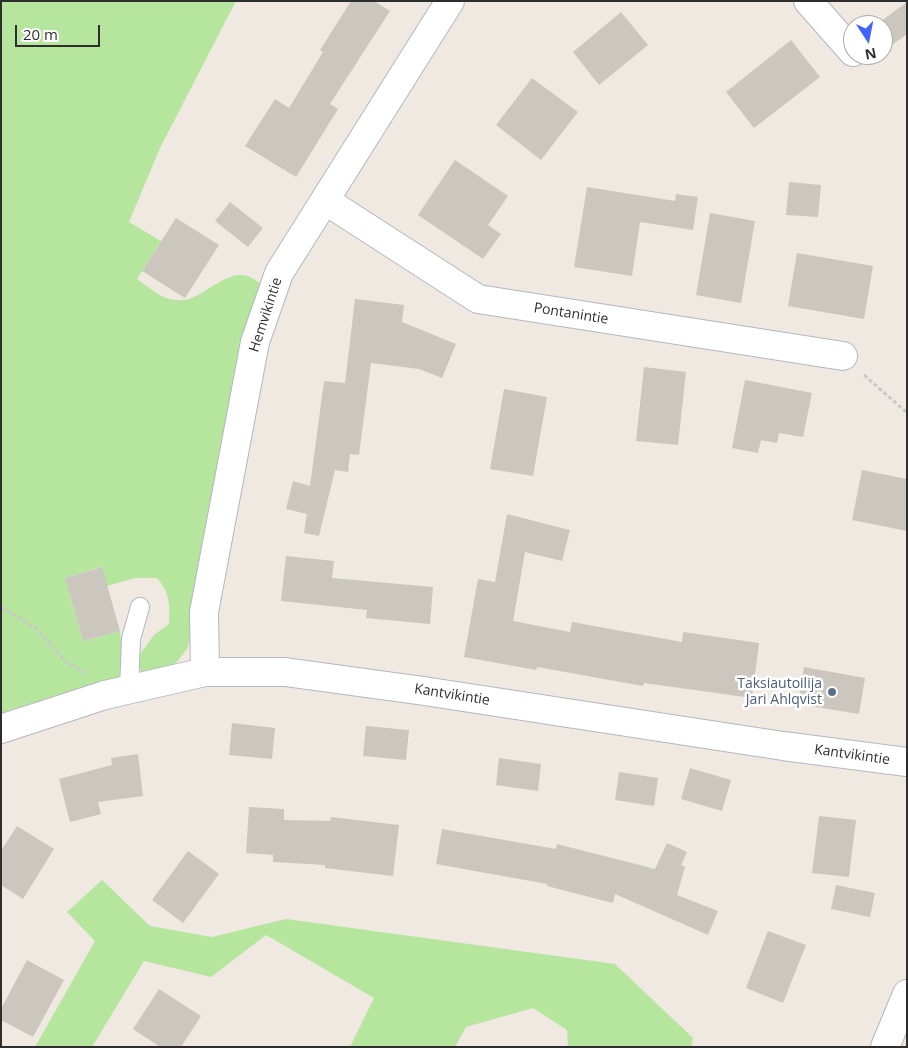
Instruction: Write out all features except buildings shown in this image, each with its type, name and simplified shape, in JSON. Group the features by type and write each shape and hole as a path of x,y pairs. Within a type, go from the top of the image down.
{"street":[{"name":"Hemvikintie","path":"205,672 204,612 255,342 279,273 450,1"},
{"path":"808,1 843,41"},
{"name":"Pontanintie","path":"326,200 478,299 843,356"},
{"name":"Kantvikintie","path":"1,729 117,692 205,672 268,672 424,690 783,746 907,762"},
{"path":"885,1047 907,994"}],"lane":[{"path":"117,692 140,607"}],"path":[{"path":"843,356 905,411 907,410"},
{"path":"1,607 37,629 65,661 117,692"}],"green space":[{"path":"1,1 236,1 160,148 129,222 161,241 137,279 161,296 187,300 225,279 243,275 252,278 261,285 194,628 187,649 175,664 150,675 145,675 141,672 139,665 140,654 154,635 169,624 167,594 157,578 135,578 107,586 101,567 65,578 83,641 120,631 123,661 122,673 116,680 1,714"},
{"path":"102,880 150,926 212,937 286,919 615,964 693,1038 691,1047 568,1047 567,1030 533,1008 466,1027 455,1047 350,1047 374,998 266,935 211,977 144,961 92,1047 35,1047 95,941 67,912"}],"place":[{"name":"Taksiautoilija Jari Ahlqvist","path":"832,692"}]}
